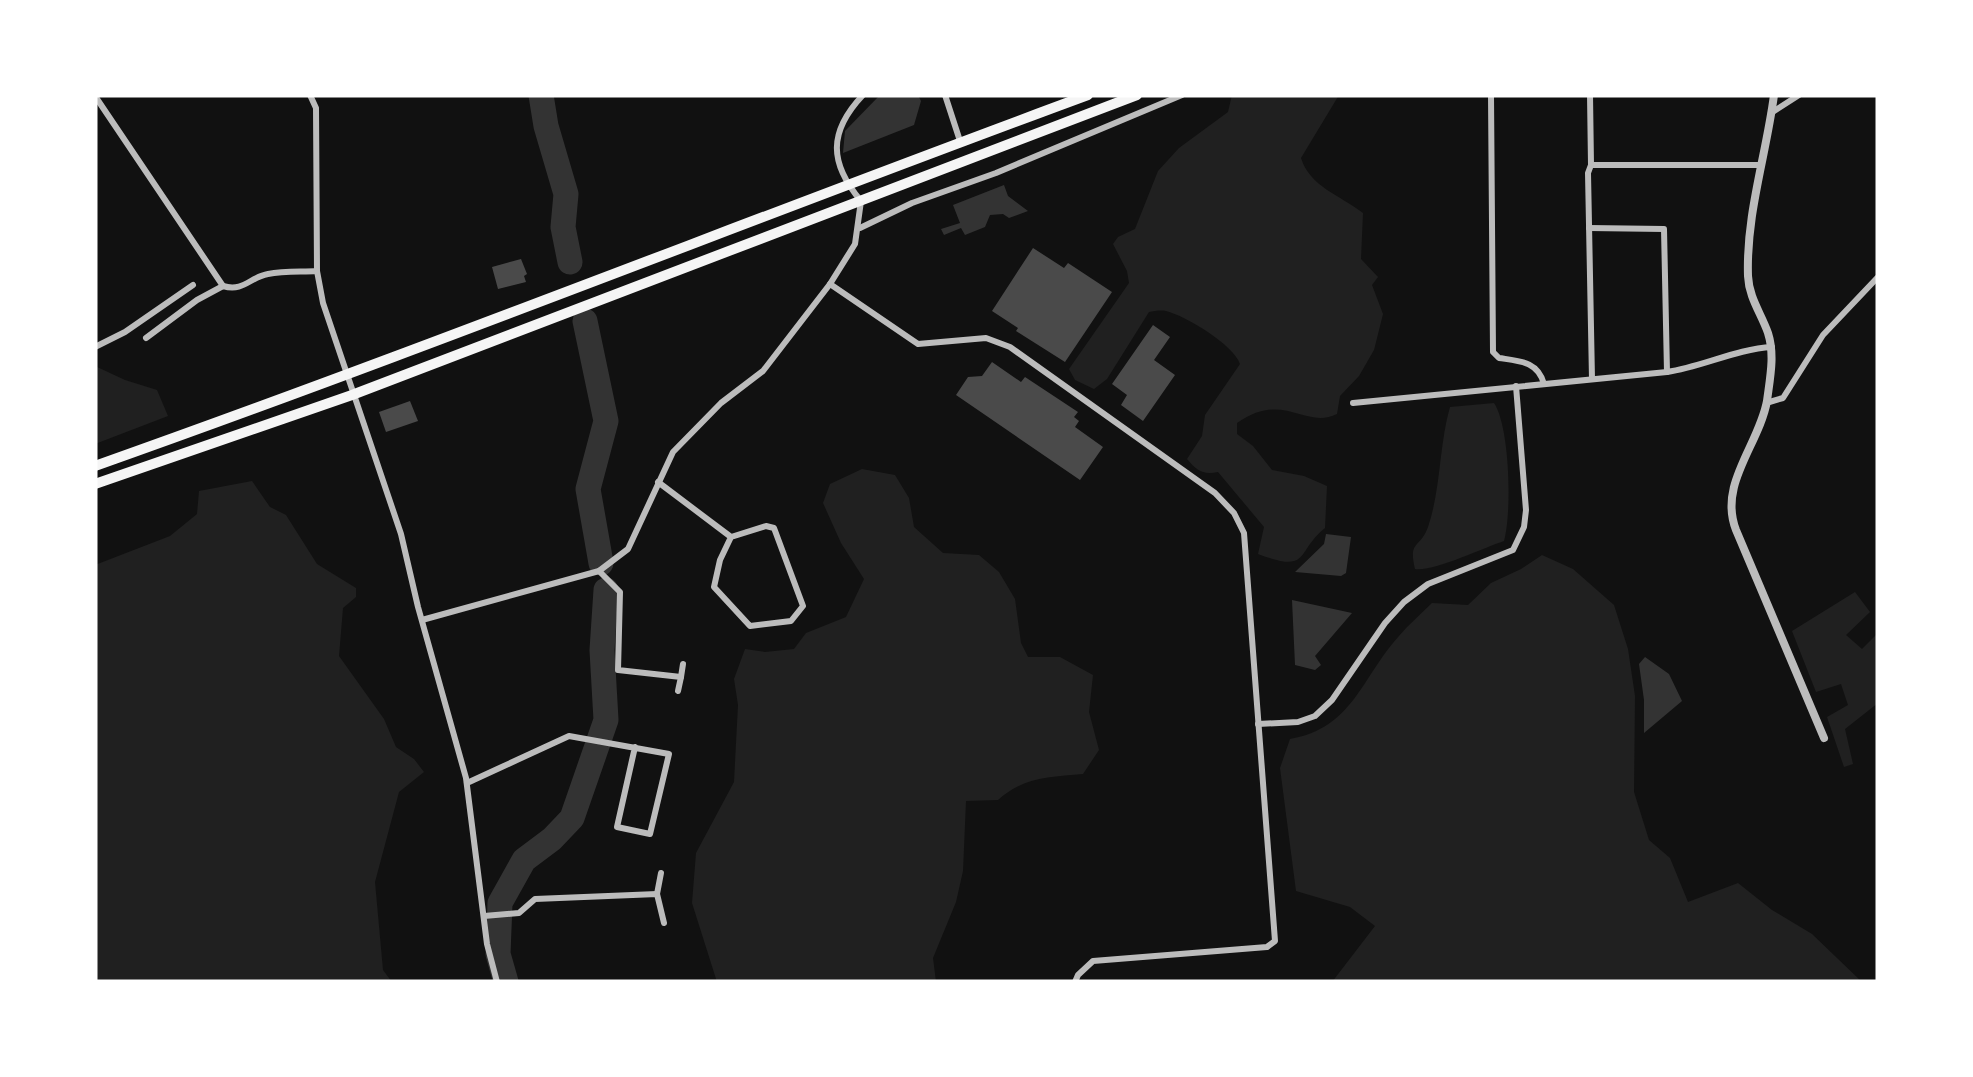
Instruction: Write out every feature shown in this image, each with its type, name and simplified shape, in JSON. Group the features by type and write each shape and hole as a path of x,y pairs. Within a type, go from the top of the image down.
{"highway":[{"path":"95,466 346,378 846,184 1088,95"},
{"path":"95,484 352,395 1137,95"}],"street":[{"path":"310,95 316,108 317,271 322,302 402,534 467,783 484,916 497,982"},
{"path":"850,95 855,103"},
{"path":"422,620 599,571 628,549 673,452 721,404 763,371 830,284 855,244 861,201 846,184 837,161 837,130 862,95"},
{"path":"945,95 960,142"},
{"path":"860,228 912,203 996,173 1182,95"},
{"path":"1492,95 1493,352 1499,358 1528,362 1542,373 1544,384"},
{"path":"1590,95 1592,379"},
{"path":"1774,95 1748,225 1749,285 1772,347 1761,426 1731,493 1731,517 1824,738"},
{"path":"1771,113 1799,95"},
{"path":"95,96 224,286 234,290 263,274 317,271"},
{"path":"1591,166 1760,165"},
{"path":"1588,228 1664,229 1667,372"},
{"path":"1766,403 1783,398 1824,335 1878,277"},
{"path":"830,284 918,344 986,338 1010,347 1216,493 1234,513 1244,533 1274,942 1268,947 1093,960 1076,982"},
{"path":"95,347 125,332 193,286"},
{"path":"146,338 197,300 224,286"},
{"path":"1353,403 1667,372 1772,347"},
{"path":"1258,724 1298,722 1316,716 1404,602 1428,584 1514,550 1526,510 1516,386"},
{"path":"658,482 731,537"},
{"path":"766,526 774,528 804,606 791,621 750,626 714,588 720,560 731,537 766,526"},
{"path":"599,571 620,592 618,670 680,677"},
{"path":"678,691 684,664"},
{"path":"467,783 569,736 635,748 668,754 650,834 617,826 635,748"},
{"path":"662,873 657,894 664,923"},
{"path":"484,916 519,913 535,899 657,894"}],"shaded area":[{"path":"880,95 918,95 921,101 914,125 843,153 845,131"},
{"path":"1232,95 1339,95 1301,158 1311,176 1363,213 1361,259 1378,277 1372,285 1383,314 1374,350 1359,376 1340,396 1337,414 1314,418 1268,410 1237,423 1237,434 1253,446 1272,470 1304,476 1327,486 1325,528 1295,561 1258,554 1264,527 1218,472 1201,471 1187,459 1202,436 1205,415 1240,364 1229,348 1175,314 1149,312 1107,379 1094,389 1075,380 1069,369 1129,283 1113,244 1135,229 1158,171 1179,148 1228,112"},
{"path":"1004,185 1008,196 1028,211 1009,218 1003,214 990,215 985,227 965,235 961,228 944,235 941,229 960,223 953,205"},
{"path":"95,366 157,390 168,416 95,444"},
{"path":"1494,403 1503,431 1508,471 1504,541 1446,563 1415,569 1414,549 1425,534 1432,512 1450,407"},
{"path":"862,469 895,475 909,498 914,527 943,553 979,555 999,572 1015,599 1021,643 1028,657 1060,657 1093,675 1089,712 1099,750 1083,774 1027,782 998,800 966,801 963,871 956,902 933,958 936,982 717,982 692,903 696,853 734,782 738,705 734,679 745,649 794,649 806,633 846,617 864,579 841,543 823,503 830,484"},
{"path":"252,481 270,507 286,515 317,564 356,588 356,597 343,608 339,656 384,719 396,747 414,759 424,772 399,792 375,882 383,970 392,982 95,982 95,565 170,536 197,514 199,491"},
{"path":"1326,534 1351,537 1346,573 1341,576 1295,572 1324,544"},
{"path":"1542,555 1573,569 1614,605 1628,649 1635,696 1634,792 1649,840 1670,858 1688,902 1738,883 1812,934 1862,982 1332,982 1375,926 1350,907 1296,891 1280,768 1290,739 1311,733 1342,713 1399,636 1432,603 1468,605 1491,583"},
{"path":"1855,592 1870,612 1846,635 1862,649 1878,633 1878,703 1845,729 1853,764 1844,767 1827,717 1848,705 1841,684 1816,692 1792,631"},
{"path":"1292,600 1352,613 1315,656 1321,665 1315,670 1295,665"},
{"path":"1645,657 1669,674 1682,701 1644,733 1639,664"}],"building":[{"path":"1033,248 1064,268 1068,263 1112,292 1065,362 992,311"},
{"path":"521,259 526,282 498,289 492,267"},
{"path":"1153,325 1170,337 1154,360 1175,375 1143,421 1121,405 1127,395 1112,384"},
{"path":"992,362 1021,382 1025,377 1078,412 1075,427 1103,447 1080,480 956,395 968,377 982,376"},
{"path":"410,401 418,421 386,432 379,412"}],"waterway":[{"path":"541,95 566,194 563,227 570,262"},
{"path":"585,321 606,421 588,489 601,563"},
{"path":"506,982 498,954 500,903 524,860 572,818 606,720 602,650 606,590"}]}
